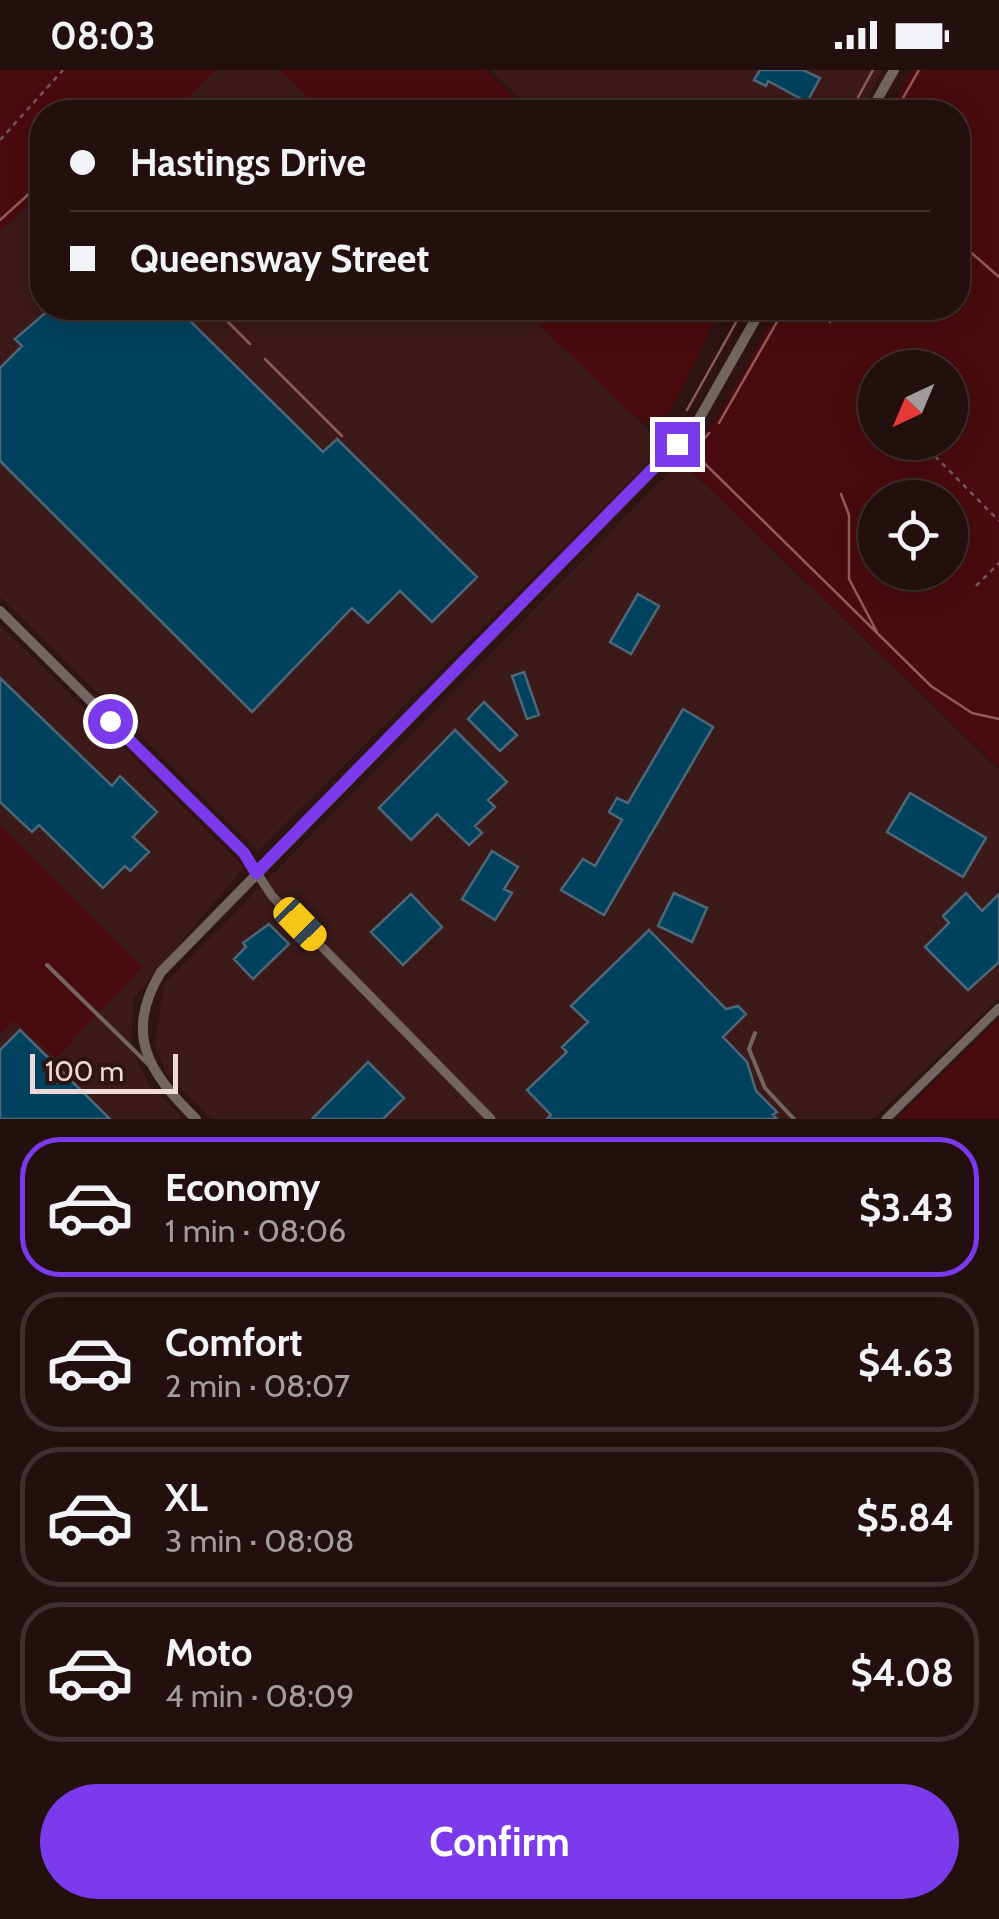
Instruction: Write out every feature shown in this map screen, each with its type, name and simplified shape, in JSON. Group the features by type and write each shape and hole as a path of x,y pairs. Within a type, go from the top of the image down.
{"street":[{"path":"877,100 894,70"},
{"path":"196,1119 151,1067 143,1038 143,1013 161,972 677,444 699,419 755,320"},
{"path":"0,611 244,853 272,896 491,1119"},
{"path":"886,1119 999,1008"}],"lane":[{"path":"47,965 151,1067"},
{"path":"754,1034 749,1050 765,1088 794,1119"}],"path":[{"path":"36,100 63,70"},
{"path":"0,140 30,107"},
{"path":"940,460 999,521"},
{"path":"976,586 999,563"}],"shaded area":[{"path":"0,70 215,70 185,100 30,100 30,201 0,232"},
{"path":"215,70 280,70 311,100 185,100"},
{"path":"280,70 485,70 517,100 311,100"},
{"path":"490,70 883,70 867,100 523,100"},
{"path":"912,70 999,70 999,768 681,461 719,415 772,320 970,320 970,100 895,100"},
{"path":"30,201 30,320 534,320 665,446 258,851 0,597 0,232"},
{"path":"534,320 715,320 670,413 652,425 632,415"},
{"path":"681,461 999,770 999,998 873,1119 212,1119 166,1074 155,1044 164,984"},
{"path":"0,625 244,867 134,998 131,1046 148,1084 183,1119 0,1119"},
{"path":"0,825 143,967 56,1058 14,1021 0,1034"},
{"path":"999,1019 999,1119 897,1119"}],"building":[{"path":"760,70 803,70 820,78 808,100 768,81 766,86 754,80"},
{"path":"37,320 189,320 323,452 337,439 477,577 432,622 400,591 368,623 352,608 252,712 0,461 0,368 22,346 15,339"},
{"path":"638,594 659,606 631,654 610,642"},
{"path":"524,672 539,715 527,719 512,676"},
{"path":"0,678 112,786 120,776 157,812 133,837 149,852 130,871 125,866 103,888 39,825 32,832 0,802"},
{"path":"484,702 517,735 500,751 468,719"},
{"path":"683,709 713,727 604,915 561,890 583,859 595,866 622,820 609,812 617,798 628,803"},
{"path":"455,730 507,782 488,800 495,807 475,826 482,833 469,845 437,814 411,840 379,808"},
{"path":"910,793 986,838 963,877 887,832"},
{"path":"492,851 518,867 504,889 512,893 495,920 462,899"},
{"path":"674,893 707,908 692,942 658,926"},
{"path":"966,893 982,911 999,894 999,962 968,990 925,947 949,923 943,916"},
{"path":"411,894 442,927 403,965 371,932"},
{"path":"269,924 289,944 253,979 234,959 246,947 243,943"},
{"path":"649,930 726,1009 738,1006 746,1014 723,1037 747,1062 756,1091 777,1112 773,1115 777,1119 547,1119 551,1115 527,1090 567,1052 562,1047 588,1022 571,1006"},
{"path":"20,1030 110,1119 0,1119 0,1050"},
{"path":"368,1062 404,1098 383,1119 312,1119"}],"waterway":[{"path":"857,100 873,70"},
{"path":"902,100 919,70"},
{"path":"0,220 30,193"},
{"path":"970,252 999,277"},
{"path":"226,320 250,344"},
{"path":"687,410 737,320"},
{"path":"719,423 778,320"},
{"path":"265,359 342,436"},
{"path":"687,459 709,433"},
{"path":"693,452 931,686 972,713 999,719"},
{"path":"841,494 849,515 849,579 878,634"}],"route":[{"path":"110,721 244,853 256,873 531,598 677,444"}]}
